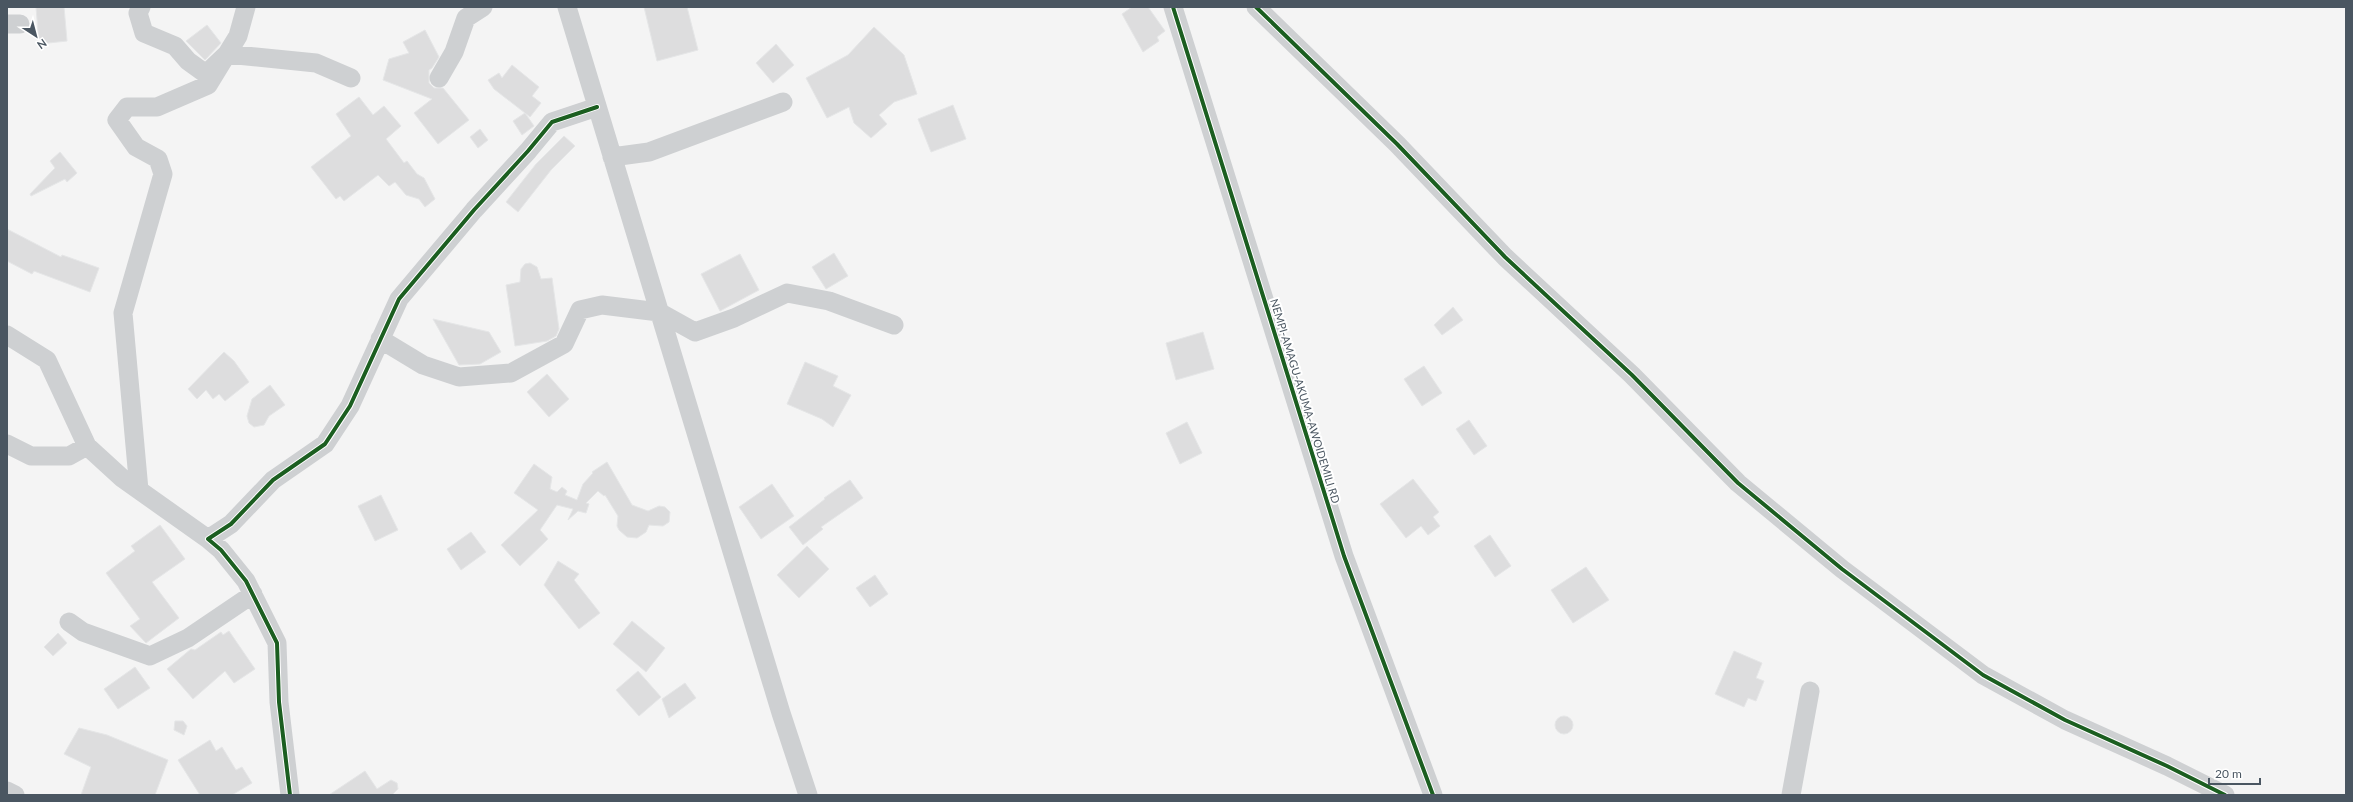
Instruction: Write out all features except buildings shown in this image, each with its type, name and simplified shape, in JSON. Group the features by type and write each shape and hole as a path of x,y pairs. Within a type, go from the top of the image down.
{"street":[{"path":"141,7 138,13 144,33 175,46 188,61 206,74 227,54 316,63 350,78"},
{"path":"139,490 123,313 163,174 158,159 136,147 117,120 127,107 157,107 208,84 238,36 246,7"},
{"path":"439,78 454,52 466,18 483,7"},
{"path":"567,7 781,713 808,795"},
{"name":"NEMPI-AMAGU-AKUMA-AWOIDEMILI RD","path":"1173,7 1344,556 1433,795"},
{"path":"1256,7 1397,144 1505,257 1632,375 1738,483 1842,569 1983,674 2065,720 2167,766 2225,795"},
{"path":"612,157 648,152 783,102"},
{"path":"208,539 231,524 273,480 325,444 350,406 399,299 474,210 528,152 552,122 597,107"},
{"path":"380,339 424,365 459,377 511,373 564,344 580,310 602,305 659,312 695,332 734,318 787,294 829,301 894,325"},
{"path":"7,335 47,360 87,446 122,478 208,539 221,550 246,581 278,643 280,702 290,795"},
{"path":"7,444 31,456 69,456 87,446"},
{"path":"68,622 84,632 150,656 188,638 253,594"},
{"path":"1791,795 1810,691"},
{"path":"7,791 15,795"}],"cycle path":[{"path":"1173,7 1344,556 1433,795"},
{"path":"1256,7 1397,144 1505,257 1632,375 1738,483 1842,569 1983,675 2065,720 2167,766 2225,795"},
{"path":"290,795 279,702 277,643 246,581 221,550 208,539 231,524 273,480 325,444 350,406 399,299 474,210 528,151 552,122 597,107"}]}
